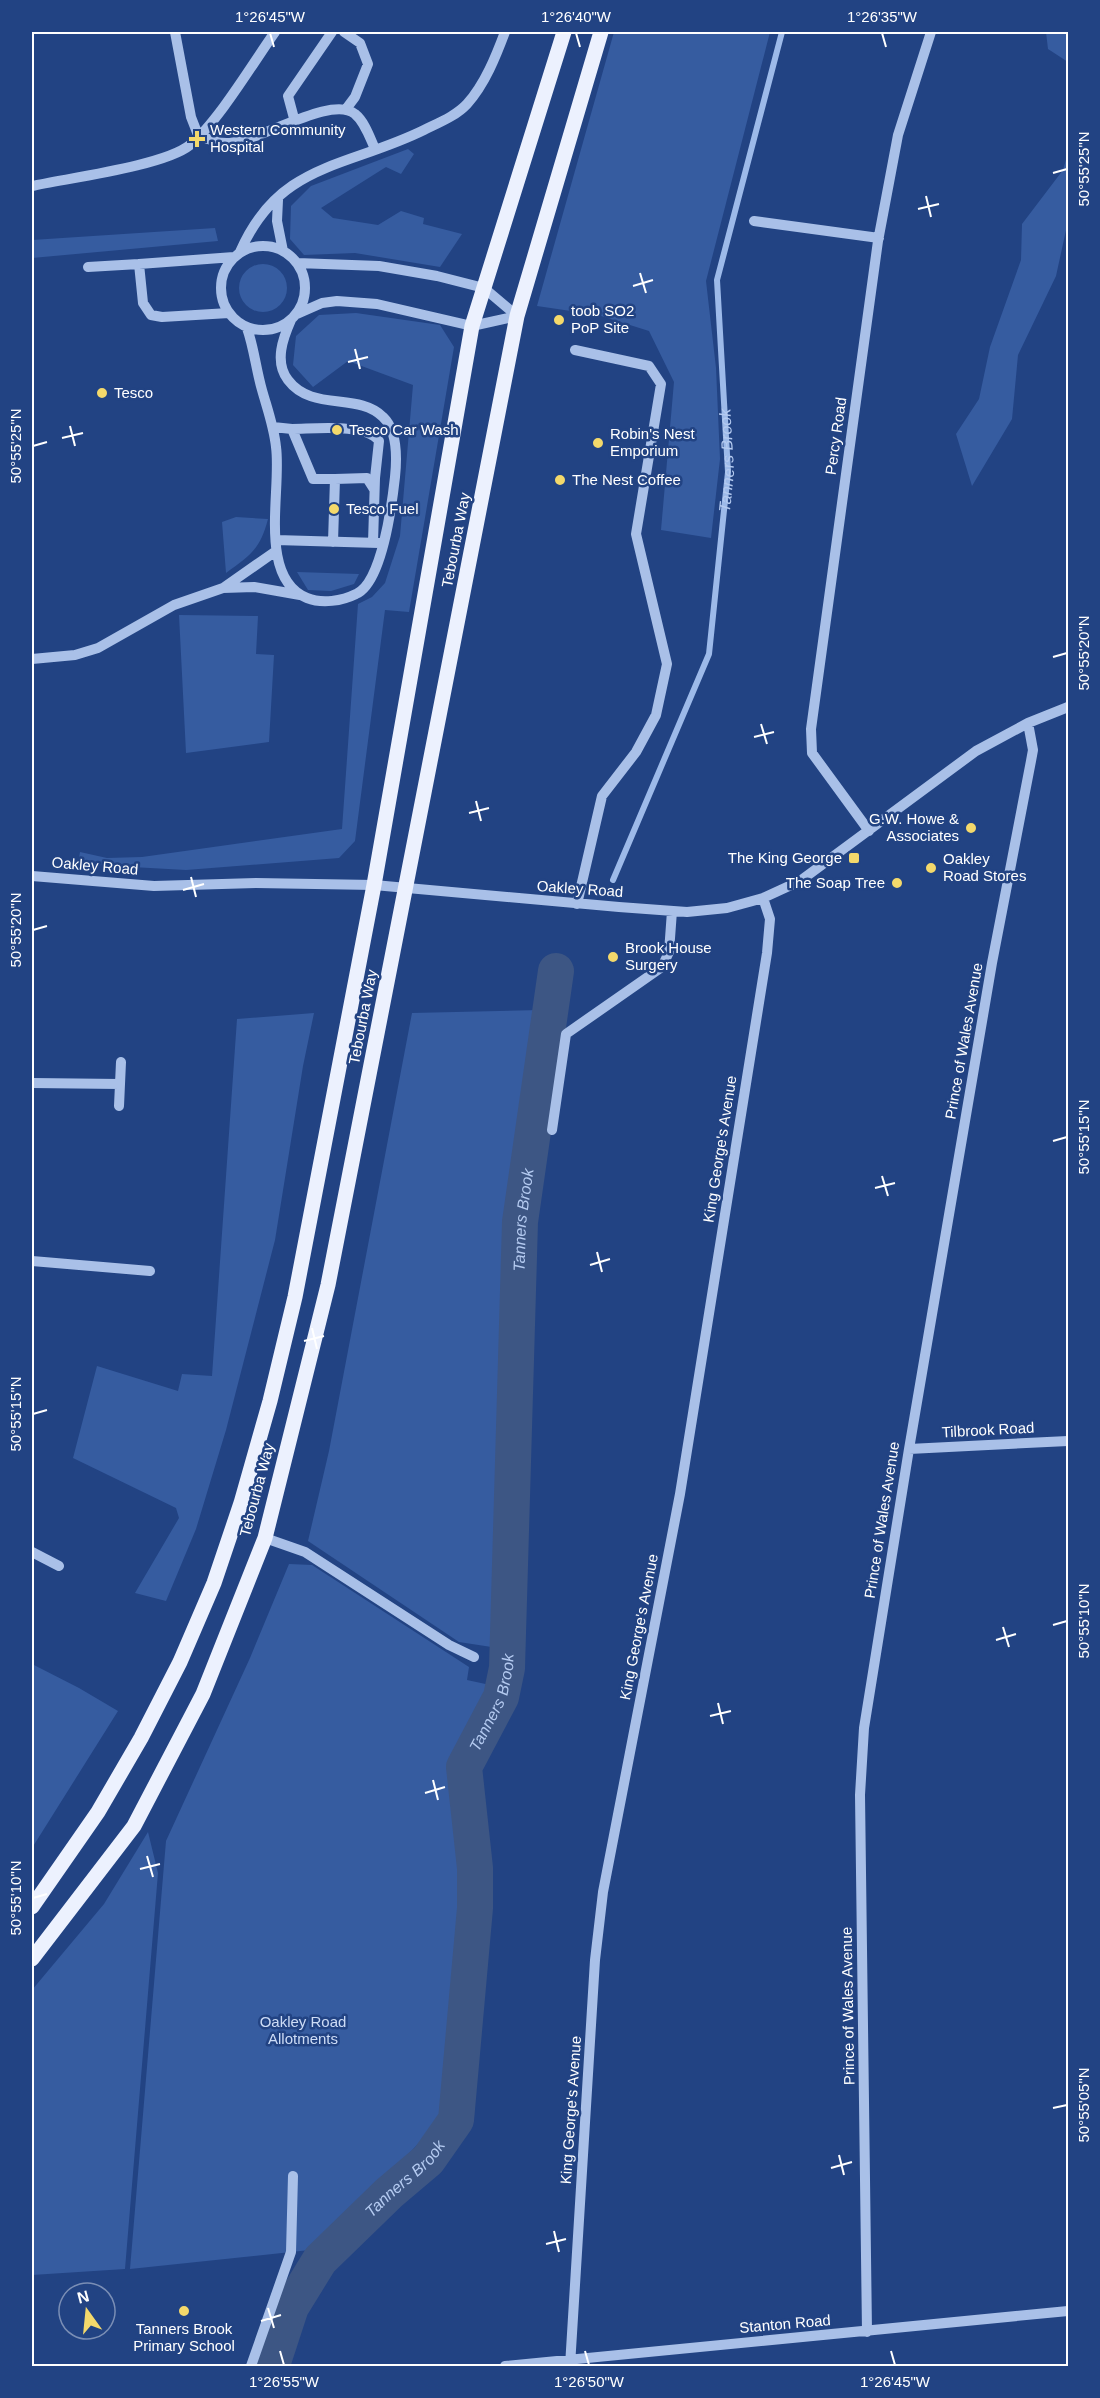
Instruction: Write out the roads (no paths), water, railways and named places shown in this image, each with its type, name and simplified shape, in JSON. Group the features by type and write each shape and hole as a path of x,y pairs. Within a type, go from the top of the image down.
{"main road":[{"name":"Tebourba Way","path":"32,1907 98,1812 146,1729 180,1662 214,1583 241,1503 270,1401 295,1298 374,885 472,326 564,32"},
{"name":"Tebourba Way","path":"32,1959 134,1826 203,1694 265,1538 328,1285 517,316 601,32"}],"street":[{"path":"175,32 191,117 198,135 213,141 230,143 327,110 346,109 361,119 375,150"},
{"path":"32,186 160,159 183,150 205,129 275,32"},
{"path":"295,122 288,96 332,32"},
{"path":"344,32 360,43 368,64 355,97 346,109"},
{"path":"505,32 492,64 465,106 431,127 298,180 259,216 237,255 223,274 221,284 224,304 229,313 247,328 270,330 322,303 356,301 472,326 517,316"},
{"name":"Percy Road","path":"870,831 817,761 812,753 810,739 879,238 898,135 931,32"},
{"path":"278,200 278,221 283,251"},
{"path":"754,221 879,238"},
{"path":"88,267 237,255 261,246 283,251 297,262 304,277 305,292 283,338 280,356 282,368 293,386 317,399 371,409 382,416 389,425 395,444 396,465 392,508 378,543"},
{"path":"297,262 379,266 483,288 517,316"},
{"path":"139,264 143,303 151,315 162,317 229,313"},
{"path":"247,328 273,427 278,467 276,545 281,573 300,595"},
{"path":"575,350 650,366 661,384 636,534 667,664 656,715 636,752 602,796 577,904"},
{"path":"32,659 75,655 98,648 174,605 223,588 254,587 300,595 318,601 332,600 364,590 375,570 378,543 375,490 380,445 375,435 363,430 273,427"},
{"path":"292,429 314,479 367,478 375,490"},
{"path":"333,542 335,479"},
{"path":"223,588 276,545 333,542 378,543"},
{"name":"Oakley Road","path":"32,876 154,886 286,883 374,885 577,904 672,911 707,910 763,898 818,870 976,751 1028,723 1068,707"},
{"name":"Prince of Wales Avenue","path":"867,2332 861,1765 869,1693 909,1449 992,963 1033,750 1028,723"},
{"name":"King George's Avenue","path":"570,2363 595,1960 603,1892 680,1494 767,953 770,918 763,898"},
{"path":"552,1130 566,1034 662,967 669,952 672,911"},
{"path":"119,1106 121,1062"},
{"path":"32,1083 120,1084"},
{"path":"32,1262 150,1271"},
{"name":"Tilbrook Road","path":"909,1449 1068,1441"},
{"path":"265,1538 305,1552 449,1645 474,1657"},
{"path":"32,1552 59,1566"},
{"path":"251,2367 291,2252 293,2176"},
{"name":"Stanton Road","path":"505,2367 570,2363 1068,2311"}],"waterway":[{"name":"Tanners Brook","path":"613,880 709,654 728,472 717,280 782,32"},
{"name":"Tanners Brook","path":"272,2365 291,2307 320,2260 389,2193 428,2160 456,2120 475,1908 475,1868 464,1767 501,1697 507,1668 520,1222 556,971"}],"place":[{"name":"Western Community Hospital","path":"197,139"},
{"name":"toob SO2 PoP Site","path":"559,320"},
{"name":"Tesco","path":"102,393"},
{"name":"Tesco Car Wash","path":"337,430"},
{"name":"Robin's Nest Emporium","path":"598,443"},
{"name":"The Nest Coffee","path":"560,480"},
{"name":"Tesco Fuel","path":"334,509"},
{"name":"G.W. Howe & Associates","path":"971,828"},
{"name":"The King George","path":"854,858"},
{"name":"Oakley Road Stores","path":"931,868"},
{"name":"The Soap Tree","path":"897,883"},
{"name":"Brook House Surgery","path":"613,957"},
{"name":"Tanners Brook Primary School","path":"184,2311"}],"park label":[{"name":"Oakley Road Allotments","path":"303,2030"}]}
